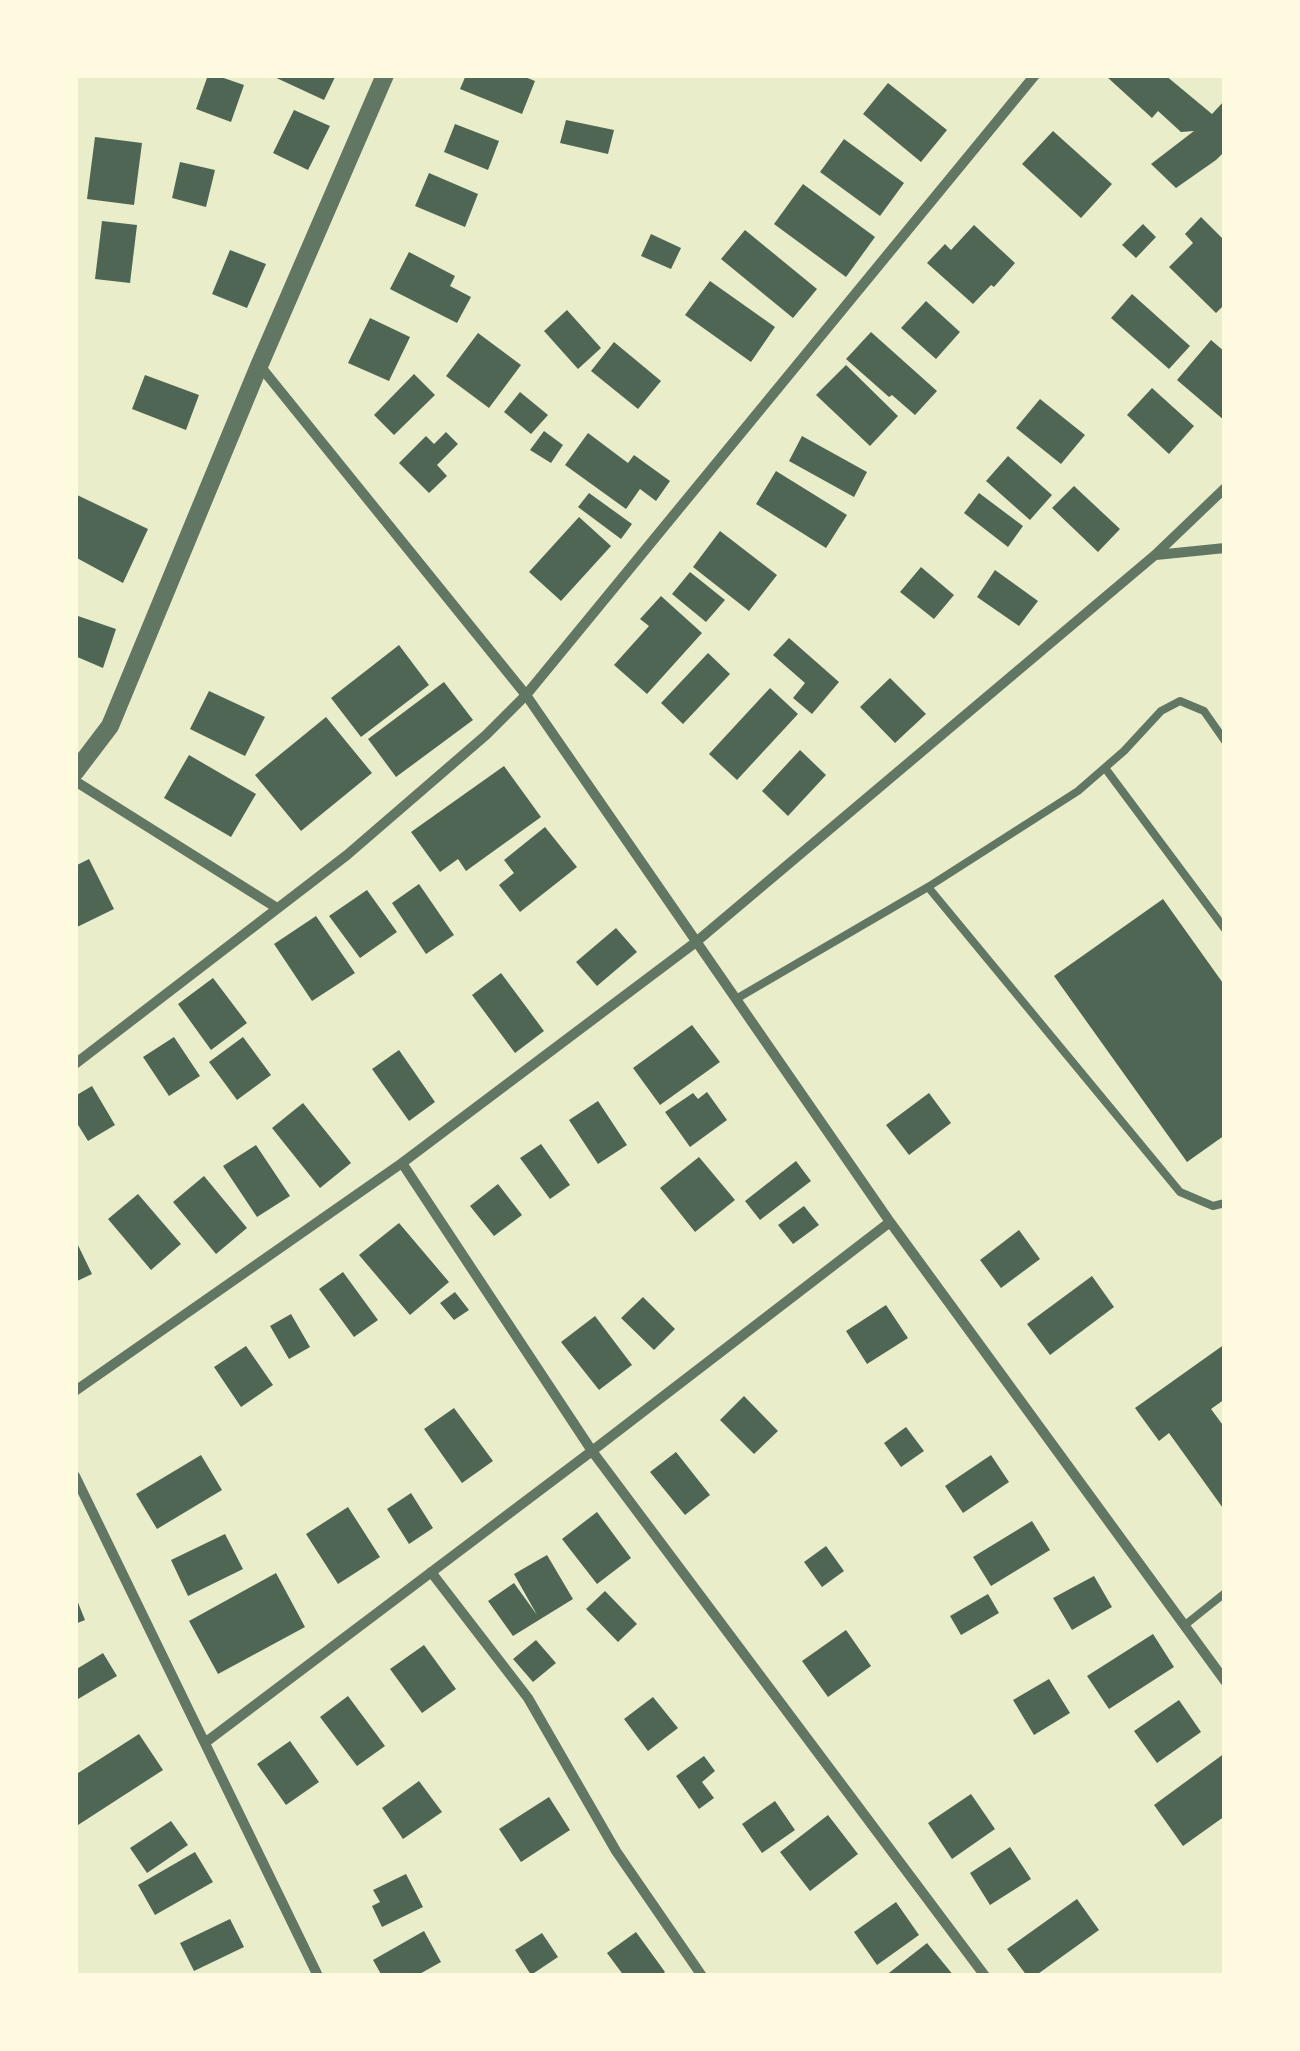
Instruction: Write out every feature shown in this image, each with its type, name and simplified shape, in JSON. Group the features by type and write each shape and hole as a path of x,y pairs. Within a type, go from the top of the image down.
{"street":[{"path":"75,772 110,726 385,75"},
{"path":"75,1064 347,855 486,735 526,695 1035,75"},
{"path":"259,366 526,695 890,1222 1225,1681"},
{"path":"75,1391 402,1163 696,942 1155,555 1225,488"},
{"path":"1155,555 1225,548"},
{"path":"75,781 278,908"},
{"path":"402,1163 592,1451 985,1976"},
{"path":"206,1742 890,1222"},
{"path":"75,1476 318,1976"},
{"path":"431,1572 528,1698 616,1852 702,1976"}],"lane":[{"path":"736,999 928,887 1078,791 1162,711 1180,701 1204,711 1225,742"},
{"path":"1105,768 1225,928"},
{"path":"928,887 1180,1192 1213,1206 1225,1204"},
{"path":"1184,1625 1225,1594"}],"building":[{"path":"208,75 244,85 231,122 196,109"},
{"path":"270,75 336,75 324,100"},
{"path":"466,75 520,75 535,81 522,114 460,89"},
{"path":"1109,75 1165,75 1212,114 1225,100 1225,151 1176,188 1151,164 1194,131 1181,132 1158,111 1152,118"},
{"path":"888,83 947,130 921,162 863,114"},
{"path":"294,110 330,126 308,170 273,153"},
{"path":"566,120 614,130 608,154 560,143"},
{"path":"455,124 499,141 488,170 444,152"},
{"path":"1053,131 1112,184 1081,218 1022,164"},
{"path":"95,137 142,143 134,205 87,199"},
{"path":"844,139 904,183 880,216 820,172"},
{"path":"180,162 215,170 206,207 172,198"},
{"path":"429,173 478,194 465,227 415,206"},
{"path":"803,184 875,237 846,277 774,224"},
{"path":"1201,217 1225,241 1225,304 1216,313 1169,267 1193,243 1185,234"},
{"path":"102,221 137,225 130,283 95,279"},
{"path":"1143,224 1156,237 1136,258 1122,245"},
{"path":"974,225 1015,263 973,304 927,263 945,244 951,250"},
{"path":"745,230 817,289 793,318 721,259"},
{"path":"651,234 681,248 671,269 641,256"},
{"path":"230,250 266,264 247,308 212,294"},
{"path":"409,252 455,276 450,286 471,297 457,323 390,289"},
{"path":"710,281 775,327 751,362 685,315"},
{"path":"1132,294 1190,346 1169,369 1111,318"},
{"path":"926,301 960,332 936,359 901,328"},
{"path":"567,310 601,348 578,369 544,331"},
{"path":"370,318 410,337 389,381 348,363"},
{"path":"871,332 937,391 915,415 846,359"},
{"path":"478,333 521,365 489,408 446,376"},
{"path":"1211,340 1225,352 1225,421 1177,380"},
{"path":"614,342 661,381 638,409 591,371"},
{"path":"846,365 898,416 870,446 816,395"},
{"path":"414,374 435,395 394,435 374,415"},
{"path":"145,375 199,395 186,430 132,409"},
{"path":"1152,388 1194,426 1169,454 1127,415"},
{"path":"520,392 548,415 531,434 504,412"},
{"path":"1040,399 1085,435 1061,464 1016,428"},
{"path":"544,431 563,445 551,463 530,450"},
{"path":"446,432 458,444 437,465 447,476 429,493 399,463 426,436 434,444"},
{"path":"588,433 628,463 634,455 670,481 656,501 640,489 626,509 565,465"},
{"path":"802,436 867,472 854,497 789,461"},
{"path":"1008,456 1052,495 1030,520 986,481"},
{"path":"776,471 847,515 826,548 756,504"},
{"path":"1074,486 1120,529 1098,552 1052,508"},
{"path":"589,493 632,524 621,539 578,507"},
{"path":"979,493 1023,526 1008,547 964,513"},
{"path":"75,494 148,529 123,583 75,557"},
{"path":"579,517 611,546 561,601 529,572"},
{"path":"720,531 777,575 749,611 693,567"},
{"path":"921,567 954,595 934,619 900,592"},
{"path":"995,570 1038,601 1019,626 977,597"},
{"path":"690,572 725,600 706,622 672,594"},
{"path":"661,596 702,633 647,694 614,665 649,626 640,619"},
{"path":"75,615 116,629 103,668 75,656"},
{"path":"789,638 839,682 812,714 793,698 805,683 773,655"},
{"path":"399,645 429,685 361,737 331,698"},
{"path":"708,653 730,674 683,724 661,703"},
{"path":"890,678 926,714 895,743 860,707"},
{"path":"444,682 473,720 396,777 368,739"},
{"path":"770,688 798,714 737,780 709,754"},
{"path":"209,691 265,717 245,756 190,729"},
{"path":"326,717 372,773 301,831 255,775"},
{"path":"800,750 826,775 788,816 762,791"},
{"path":"189,755 256,794 231,837 164,798"},
{"path":"504,766 541,817 466,871 458,859 440,872 411,832"},
{"path":"545,827 577,867 520,912 499,885 514,873 504,860"},
{"path":"89,859 114,909 75,928 75,866"},
{"path":"419,884 454,935 426,954 392,903"},
{"path":"367,890 397,932 360,958 329,916"},
{"path":"1163,899 1225,986 1225,1135 1187,1162 1054,976"},
{"path":"316,916 355,973 312,1001 274,944"},
{"path":"616,928 637,952 597,986 576,962"},
{"path":"501,973 544,1031 515,1053 472,995"},
{"path":"213,978 247,1023 211,1050 178,1004"},
{"path":"692,1025 720,1062 660,1105 633,1068"},
{"path":"174,1037 200,1076 169,1096 143,1057"},
{"path":"243,1037 271,1075 237,1100 209,1062"},
{"path":"399,1050 435,1102 409,1121 372,1069"},
{"path":"92,1086 115,1125 88,1141 75,1120 75,1096"},
{"path":"707,1092 727,1120 690,1147 665,1112 693,1093 698,1099"},
{"path":"929,1093 951,1123 909,1155 886,1125"},
{"path":"598,1101 627,1145 598,1164 569,1120"},
{"path":"303,1103 351,1163 320,1188 272,1128"},
{"path":"541,1144 570,1185 550,1199 520,1158"},
{"path":"256,1145 290,1196 257,1217 223,1166"},
{"path":"699,1157 735,1200 695,1232 660,1188"},
{"path":"796,1161 811,1181 760,1220 745,1201"},
{"path":"204,1176 247,1228 216,1254 173,1202"},
{"path":"498,1184 522,1215 494,1236 470,1206"},
{"path":"138,1194 181,1244 151,1270 108,1219"},
{"path":"804,1206 819,1225 793,1244 778,1225"},
{"path":"399,1223 449,1282 410,1315 359,1255"},
{"path":"1019,1230 1040,1259 1001,1288 980,1260"},
{"path":"75,1239 92,1274 75,1282"},
{"path":"343,1272 378,1320 354,1337 319,1289"},
{"path":"1092,1276 1114,1307 1050,1355 1027,1324"},
{"path":"455,1292 469,1310 454,1320 440,1303"},
{"path":"643,1297 675,1329 654,1350 621,1318"},
{"path":"886,1305 908,1338 867,1364 846,1331"},
{"path":"291,1314 310,1347 289,1359 270,1326"},
{"path":"595,1316 632,1365 599,1390 561,1342"},
{"path":"1225,1344 1225,1399 1211,1409 1225,1428 1225,1511 1169,1433 1159,1441 1135,1408"},
{"path":"246,1346 273,1385 241,1407 214,1367"},
{"path":"744,1396 778,1431 754,1454 720,1420"},
{"path":"454,1408 493,1461 462,1483 424,1429"},
{"path":"906,1427 924,1451 901,1467 884,1443"},
{"path":"676,1452 710,1495 685,1515 650,1472"},
{"path":"201,1455 222,1490 157,1529 136,1494"},
{"path":"991,1455 1009,1482 963,1513 945,1486"},
{"path":"411,1493 433,1528 409,1544 387,1509"},
{"path":"348,1507 380,1557 338,1584 306,1534"},
{"path":"597,1512 631,1558 597,1584 562,1539"},
{"path":"1032,1521 1050,1550 991,1586 973,1557"},
{"path":"225,1534 243,1569 188,1596 171,1560"},
{"path":"826,1546 844,1571 822,1587 804,1562"},
{"path":"547,1555 573,1599 513,1636 488,1601 514,1583 537,1615 514,1574"},
{"path":"276,1573 305,1627 218,1674 189,1621"},
{"path":"1094,1576 1112,1607 1072,1630 1053,1598"},
{"path":"605,1591 637,1624 618,1642 586,1609"},
{"path":"988,1594 999,1613 961,1635 950,1616"},
{"path":"75,1595 85,1620 75,1624"},
{"path":"846,1630 871,1666 828,1697 802,1661"},
{"path":"1153,1634 1174,1667 1109,1709 1087,1676"},
{"path":"536,1640 556,1663 533,1682 513,1659"},
{"path":"424,1645 456,1689 422,1713 390,1669"},
{"path":"103,1653 117,1676 78,1699 75,1670"},
{"path":"1049,1679 1070,1713 1034,1735 1013,1700"},
{"path":"348,1696 385,1746 357,1766 320,1717"},
{"path":"653,1697 678,1728 648,1751 624,1719"},
{"path":"1179,1700 1201,1732 1157,1763 1134,1731"},
{"path":"139,1734 163,1770 78,1825 75,1775"},
{"path":"290,1741 319,1782 286,1805 257,1764"},
{"path":"1225,1753 1225,1816 1183,1846 1154,1805"},
{"path":"704,1756 715,1771 702,1782 714,1798 699,1809 676,1776"},
{"path":"419,1781 442,1812 403,1839 382,1808"},
{"path":"971,1794 995,1829 952,1859 928,1823"},
{"path":"549,1797 570,1830 521,1862 499,1829"},
{"path":"775,1801 795,1830 762,1853 742,1824"},
{"path":"828,1815 858,1854 810,1891 780,1852"},
{"path":"171,1821 188,1845 147,1873 130,1848"},
{"path":"1010,1847 1031,1879 990,1905 970,1873"},
{"path":"195,1852 213,1882 155,1915 138,1885"},
{"path":"406,1874 423,1907 382,1927 372,1906 380,1902 373,1890"},
{"path":"1077,1899 1099,1930 1035,1976 1027,1976 1007,1949"},
{"path":"896,1902 919,1935 877,1965 854,1932"},
{"path":"230,1919 244,1947 194,1971 180,1943"},
{"path":"424,1931 441,1962 416,1976 382,1976 373,1960"},
{"path":"636,1932 665,1972 660,1976 624,1976 607,1953"},
{"path":"542,1933 558,1957 531,1975 515,1950"},
{"path":"927,1943 954,1976 885,1976"}]}
